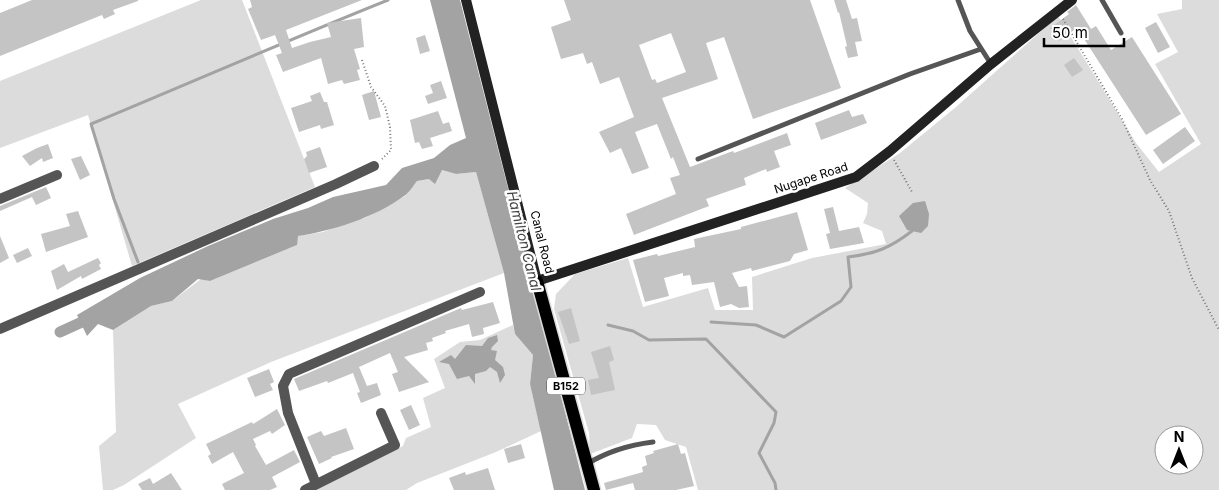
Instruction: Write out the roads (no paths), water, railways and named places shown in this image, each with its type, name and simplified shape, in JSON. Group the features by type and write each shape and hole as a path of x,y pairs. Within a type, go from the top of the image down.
{"main road":[{"name":"Canal Road","path":"466,0 537,281 594,490"},
{"name":"Nugape Road","path":"537,281 856,177 890,151 991,64 1072,0"}],"street":[{"path":"0,329 374,166"},
{"path":"0,198 57,175"},
{"path":"316,484 286,406 283,386 289,374 480,292"},
{"path":"305,490 394,445 381,413"}],"lane":[{"path":"958,0 970,31 991,64"},
{"path":"1102,0 1121,33"},
{"path":"698,158 910,74 982,49"},
{"path":"587,464 602,454 634,444 653,442"}],"waterway":[{"path":"138,262 114,199 91,124 388,0"},
{"path":"711,322 756,325 784,337 841,301 851,287 848,257 882,249 897,242 912,231"},
{"path":"60,332 93,317"},
{"path":"608,325 633,331 649,340 706,339 776,412 774,423 759,453 775,483 776,490"}],"water label":[{"name":"Hamilton Canal","path":"524,241"}]}
